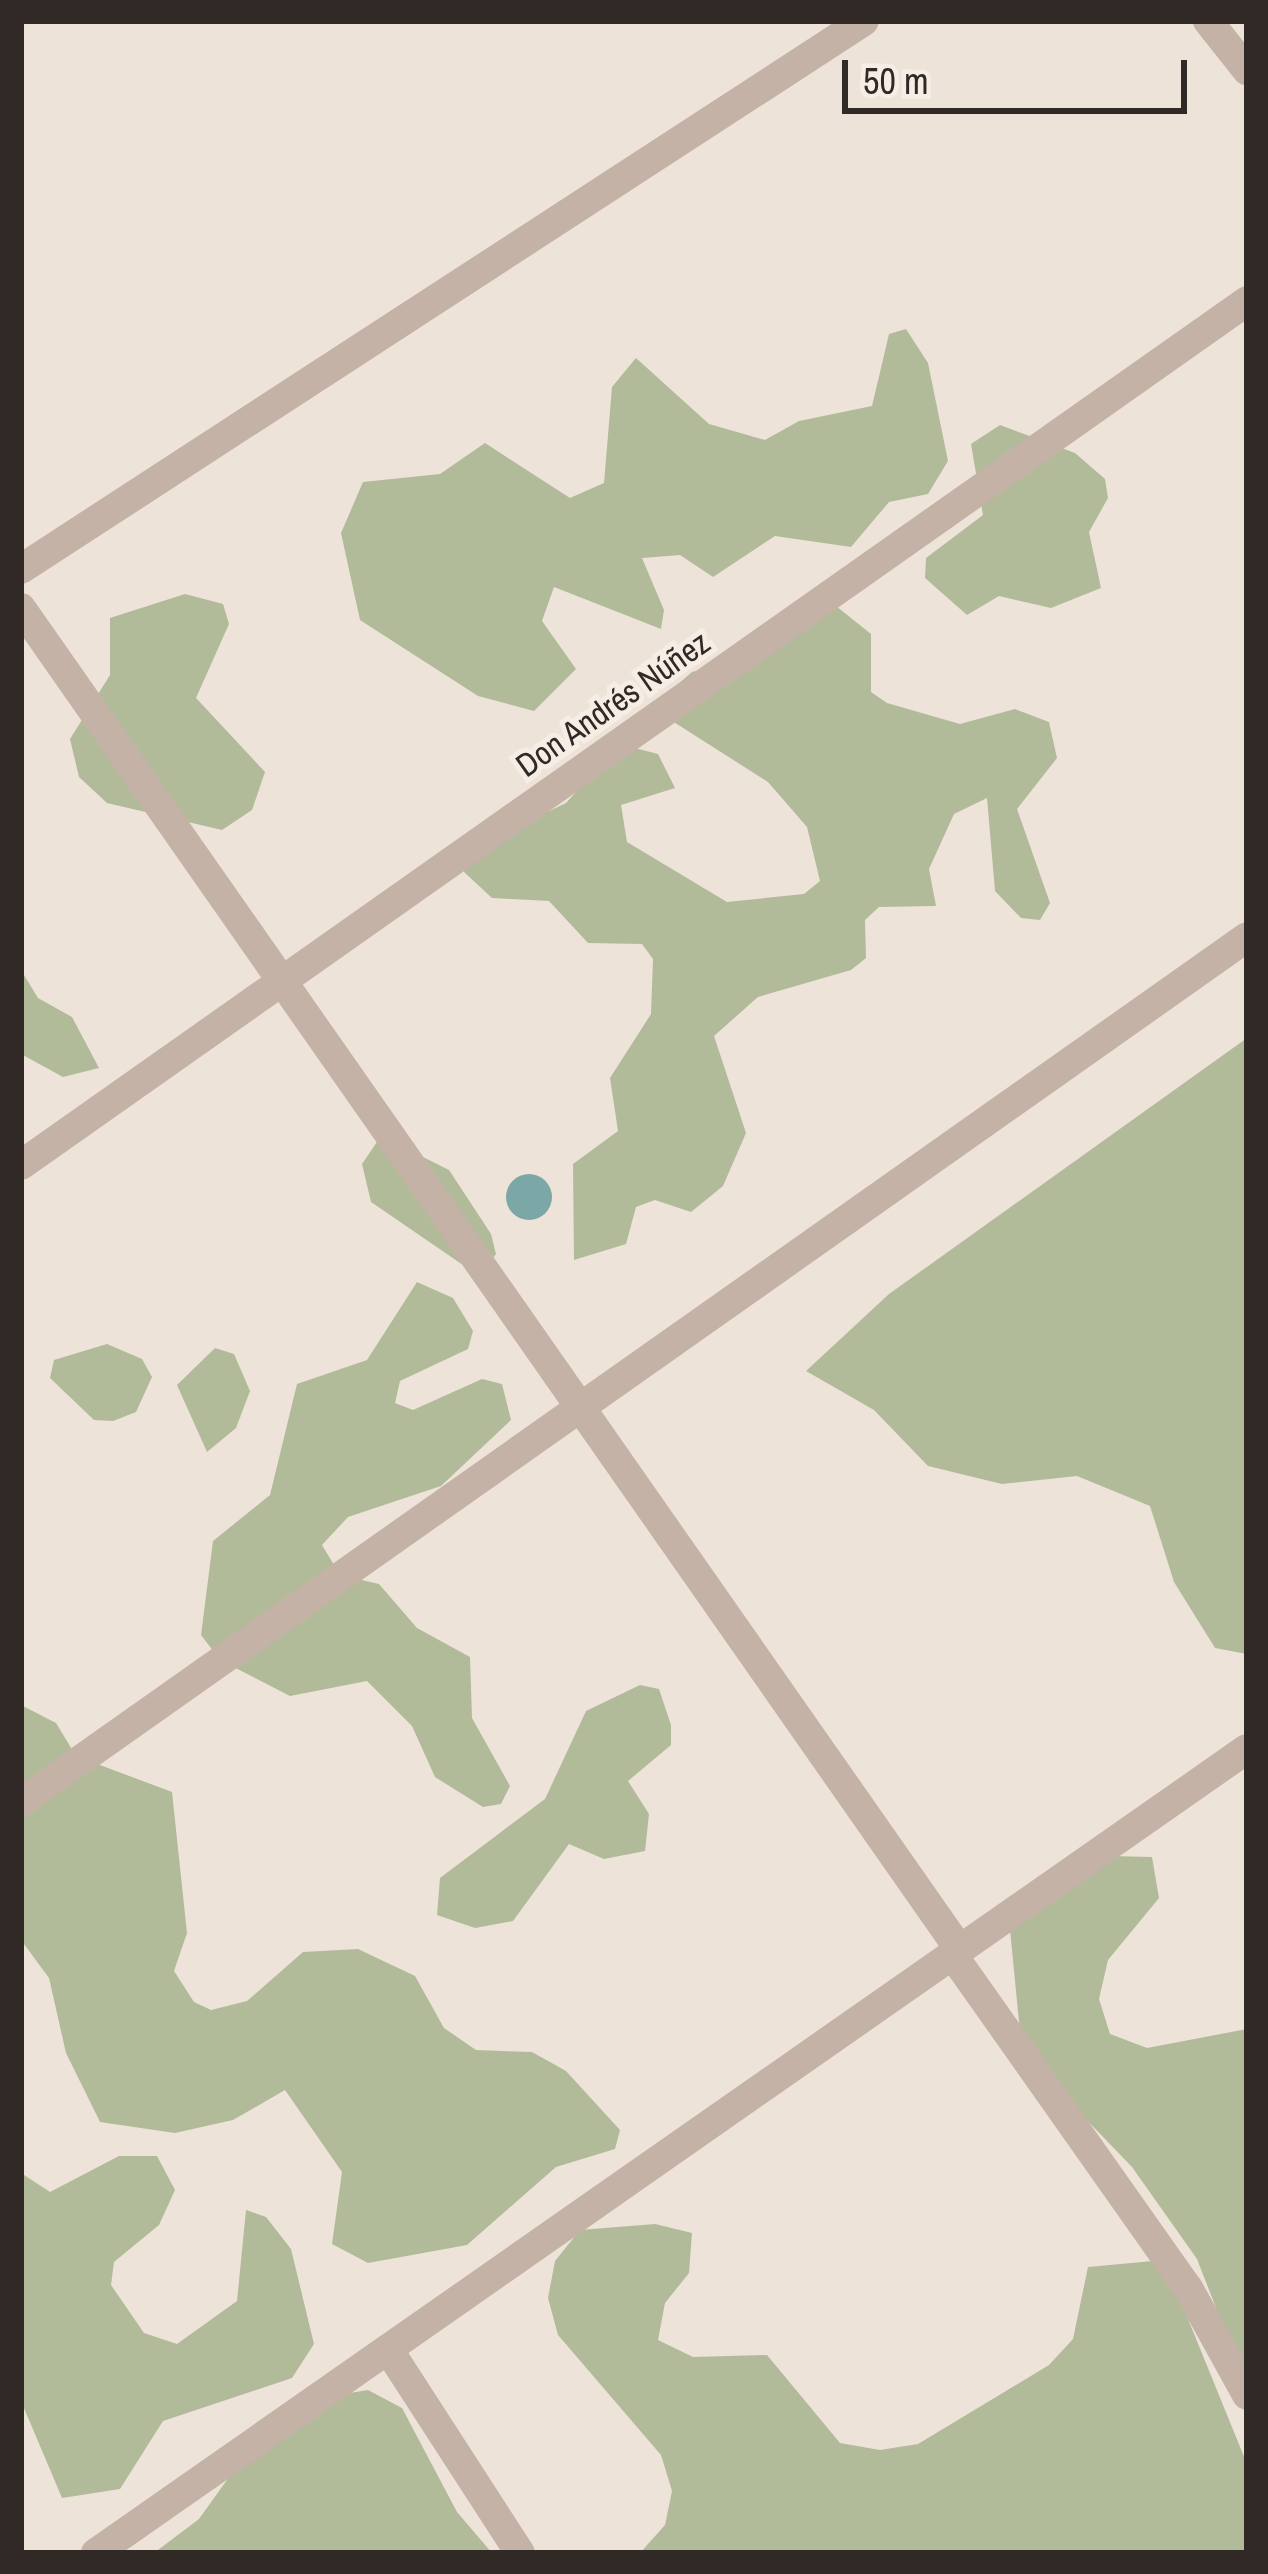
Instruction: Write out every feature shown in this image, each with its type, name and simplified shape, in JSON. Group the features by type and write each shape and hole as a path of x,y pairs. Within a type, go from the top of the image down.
{"street":[{"path":"21,569 864,21"},
{"path":"1208,21 1247,70"},
{"name":"Don Andrés Núñez","path":"21,1165 1247,301"},
{"path":"21,608 1188,2288 1247,2396"},
{"path":"21,1802 1247,937"},
{"path":"96,2553 1247,1749"},
{"path":"388,2349 520,2553"}],"green space":[{"path":"906,329 928,363 948,461 928,494 889,502 851,547 775,536 713,577 680,555 642,558 664,610 661,629 554,587 542,621 576,669 534,711 478,696 360,620 341,533 363,482 440,474 485,443 570,498 604,483 612,387 636,358 709,424 765,440 799,421 872,406 889,334"},
{"path":"1000,425 1075,453 1105,479 1108,498 1089,532 1101,588 1051,608 999,596 967,615 925,578 926,558 983,515 971,444"},
{"path":"185,594 223,604 229,624 196,698 265,772 252,810 222,830 107,803 79,777 70,739 110,675 110,618"},
{"path":"826,598 871,634 871,692 887,703 960,724 1015,709 1049,722 1057,758 1017,809 1050,903 1040,920 1021,918 995,891 987,798 954,814 929,869 936,906 879,907 865,920 866,958 851,970 758,997 714,1036 746,1133 723,1186 691,1212 655,1200 636,1207 626,1244 574,1260 573,1164 618,1131 610,1078 651,1014 653,959 642,944 588,943 549,901 492,898 464,872 464,852 566,803 619,744 658,754 675,788 621,805 627,842 727,902 804,894 820,881 807,827 768,782 669,719 676,686 692,672 731,662"},
{"path":"21,970 38,998 72,1017 99,1068 63,1077 21,1054"},
{"path":"1247,1038 1247,1654 1215,1648 1174,1582 1150,1506 1077,1476 1002,1484 928,1466 874,1410 806,1371 889,1294"},
{"path":"381,1136 449,1170 491,1234 496,1254 479,1276 371,1202 362,1164"},
{"path":"417,1282 453,1298 473,1331 468,1349 400,1381 395,1403 413,1410 482,1379 502,1384 511,1420 441,1486 348,1517 322,1545 340,1575 379,1584 417,1628 470,1657 472,1718 510,1786 501,1804 483,1807 435,1777 412,1726 367,1681 290,1696 220,1660 201,1635 213,1541 270,1495 297,1384 367,1360"},
{"path":"107,1344 142,1359 152,1377 136,1412 113,1421 94,1420 50,1378 54,1360"},
{"path":"215,1348 234,1354 250,1391 236,1428 207,1452 177,1385"},
{"path":"640,1685 659,1689 671,1725 671,1745 628,1781 649,1814 645,1851 604,1859 569,1844 513,1921 475,1928 437,1915 440,1878 545,1799 586,1711"},
{"path":"21,1705 56,1723 76,1756 172,1792 187,1933 174,1971 194,2002 211,2010 247,2001 303,1952 358,1949 415,1976 444,2028 476,2050 532,2052 566,2071 620,2130 615,2149 556,2167 467,2245 368,2263 332,2244 342,2172 285,2090 233,2120 175,2133 100,2122 66,2053 49,1978 21,1940"},
{"path":"1111,1856 1152,1857 1159,1898 1108,1960 1099,1999 1110,2034 1147,2048 1247,2029 1247,2388 1197,2259 1132,2167 1029,2060 1019,2022 1008,1909"},
{"path":"119,2156 157,2156 175,2190 159,2225 114,2262 111,2285 144,2333 177,2344 237,2301 246,2210 266,2217 291,2249 314,2344 292,2378 163,2421 120,2489 62,2498 21,2401 21,2173 50,2192"},
{"path":"655,2224 692,2233 689,2273 665,2303 658,2340 693,2357 767,2355 840,2443 880,2450 918,2444 1049,2365 1073,2339 1088,2267 1164,2260 1247,2464 1247,2553 640,2553 665,2525 672,2491 661,2455 558,2335 548,2298 555,2261 580,2230"},
{"path":"368,2390 402,2408 457,2512 492,2553 154,2553 199,2519 242,2459 331,2396"}],"water":[{"path":"529,1174 545,1181 552,1197 545,1213 529,1220 513,1213 506,1197 513,1181"}]}
